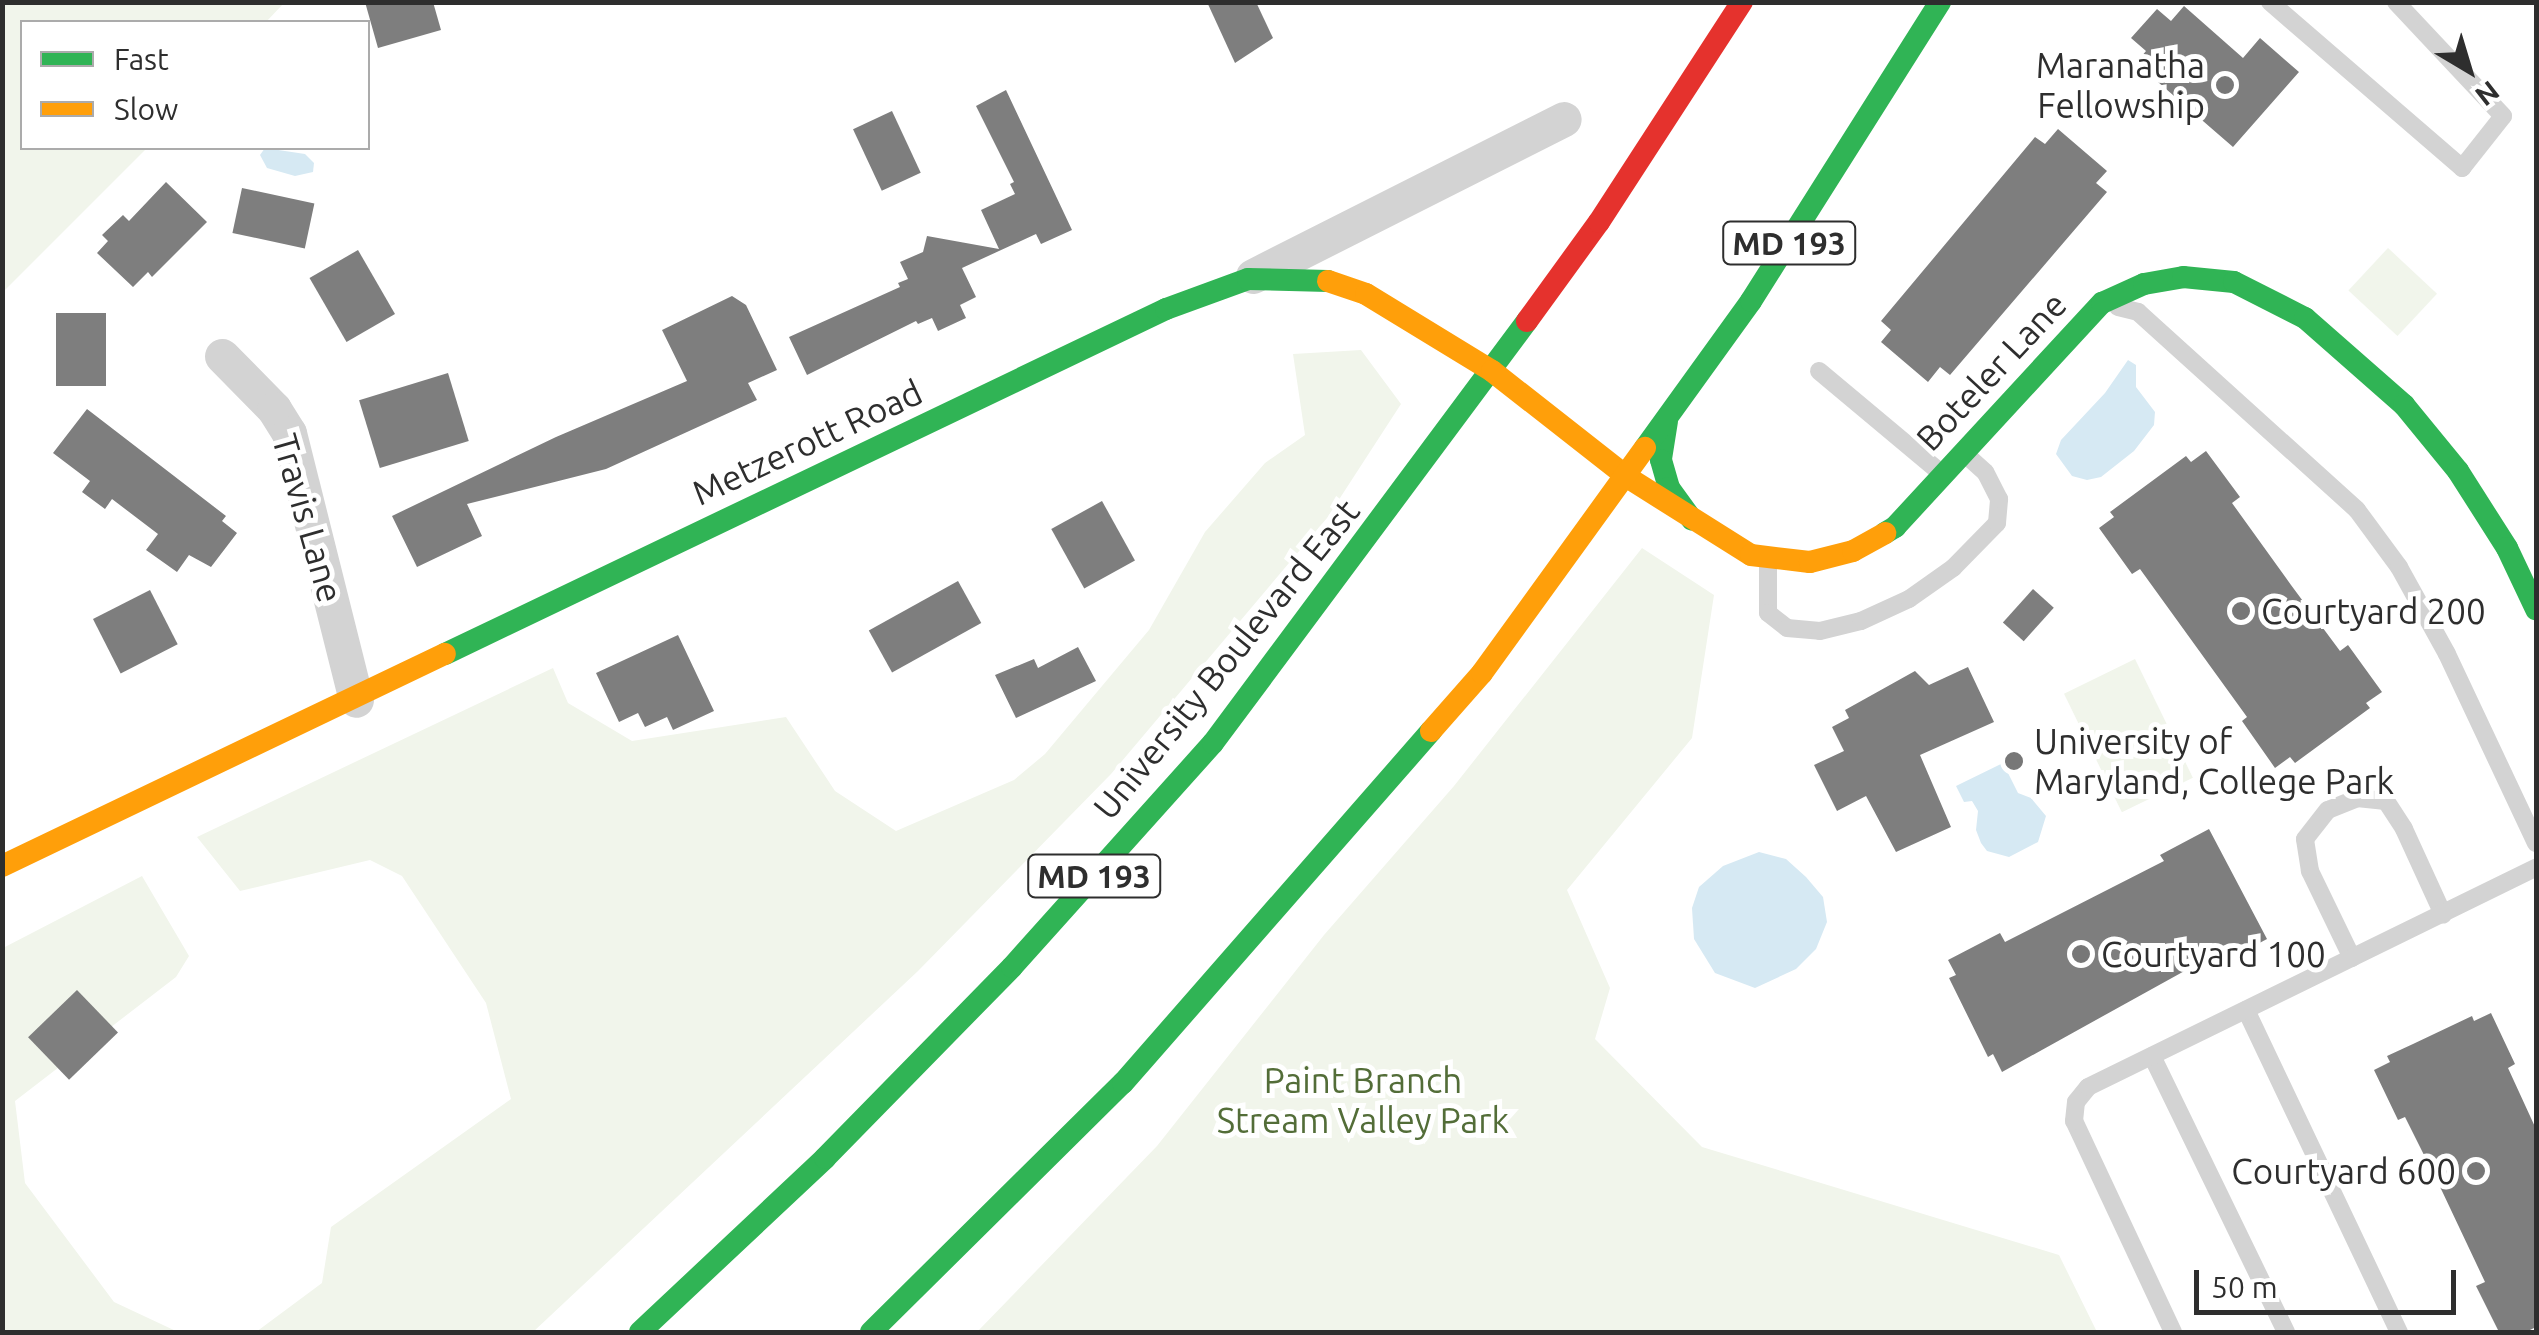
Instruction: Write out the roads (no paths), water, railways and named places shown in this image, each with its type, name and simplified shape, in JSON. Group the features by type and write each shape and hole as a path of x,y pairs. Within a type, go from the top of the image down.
{"main road":[{"name":"University Boulevard East","path":"640,1332 825,1158 1012,968 1213,743 1600,222 1742,2"},
{"name":"MD 193","path":"871,1332 1123,1084 1482,674 1751,301 1940,2"},
{"name":"Boteler Lane","path":"1627,477 1751,556 1810,562 1853,551 1895,527 2102,303 2144,284 2183,276 2234,282 2305,318 2404,404 2458,471 2507,548 2536,609"},
{"name":"Metzerott Road","path":"2,866 356,700 1166,309 1248,279 1323,279 1346,285 1492,371 1627,477"},
{"path":"1667,421 1661,460 1669,488 1692,520"}],"street":[{"path":"1248,279 1564,119"},
{"name":"Travis Lane","path":"222,356 265,398 289,433 356,700"}],"lane":[{"path":"2270,2 2462,168 2503,116 2396,2"},
{"path":"2102,303 2138,312 2358,510 2399,568 2447,654 2536,843"},
{"path":"1819,370 1943,475"},
{"path":"1768,558 1768,614 1787,628 1820,631 1861,621 1909,599 1953,568 1997,523 1999,498 1984,472 1964,452"},
{"path":"2352,958 2310,871 2306,839 2328,810 2356,798 2386,802 2404,829 2443,914"},
{"path":"2173,1332 2074,1121 2076,1102 2088,1087 2536,868"},
{"path":"2246,1010 2399,1332"},
{"path":"2152,1056 2286,1332"}],"water":[{"path":"264,150 305,154 314,163 313,172 295,176 267,168 260,155"},
{"path":"2128,360 2136,365 2136,387 2155,412 2154,425 2134,451 2101,477 2087,480 2072,476 2056,454 2061,440 2105,393"},
{"path":"2003,763 2018,793 2031,798 2046,816 2038,842 2009,857 1987,851 1981,843 1976,830 1978,811 1972,801 1964,802 1956,786"},
{"path":"1759,852 1786,859 1806,877 1823,897 1827,922 1816,949 1796,969 1755,988 1715,973 1694,939 1692,908 1699,887 1723,866"}],"place":[{"name":"Maranatha Fellowship","path":"2225,85"},
{"name":"Courtyard 200","path":"2241,611"},
{"name":"University of Maryland, College Park","path":"2014,761"},
{"name":"Courtyard 100","path":"2081,954"},
{"name":"Courtyard 600","path":"2476,1171"}],"park label":[{"name":"Paint Branch Stream Valley Park","path":"1363,1100"}]}
